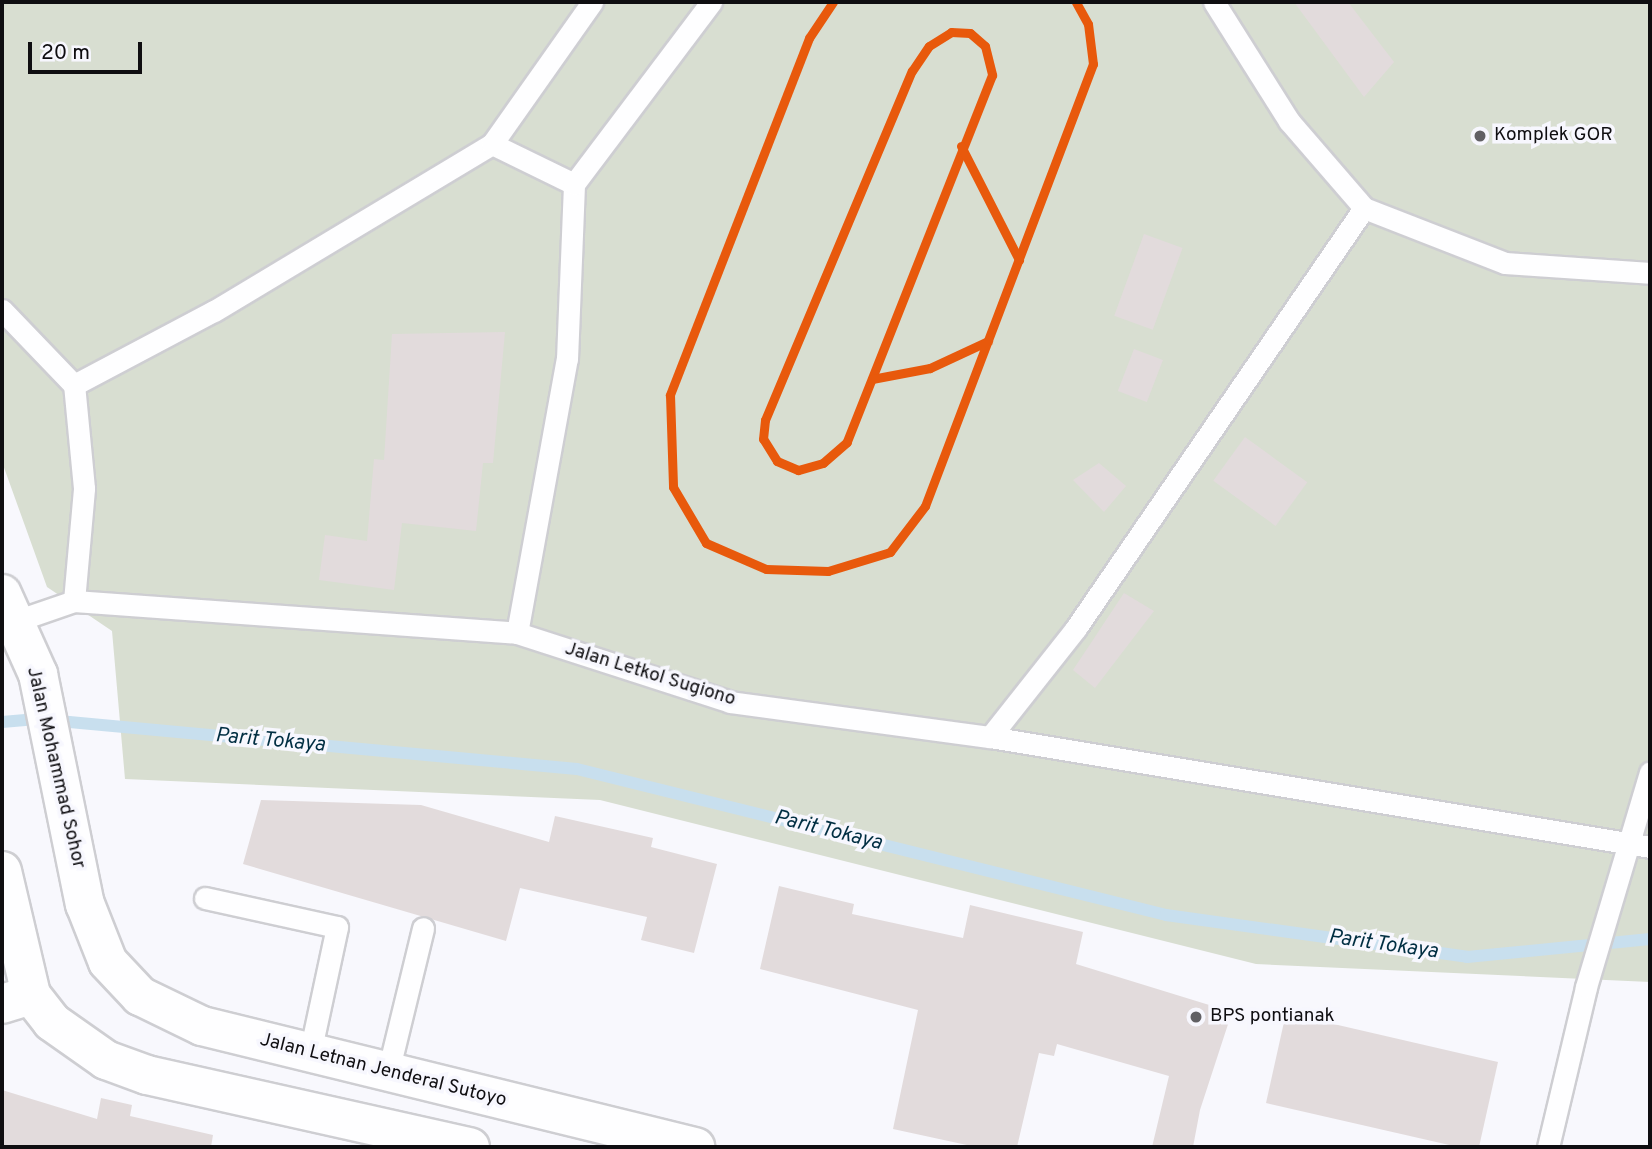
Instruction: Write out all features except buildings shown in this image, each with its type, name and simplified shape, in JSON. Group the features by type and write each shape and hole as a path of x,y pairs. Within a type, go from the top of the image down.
{"street":[{"name":"Jalan Mohammad Sohor","path":"7,608 38,674 85,904 100,945"},
{"path":"2,871 16,1000 106,1060 147,1075 399,1140 470,1147"},
{"name":"Jalan Letnan Jenderal Sutoyo","path":"100,945 123,982 172,1015 310,1053 695,1147"}],"lane":[{"path":"74,385 214,311 492,144 592,2"},
{"path":"517,633 567,359 574,184 711,2"},
{"path":"1213,2 1289,121 1364,208 1505,263 1650,273"},
{"path":"492,144 574,184"},
{"path":"990,737 1084,617 1364,208"},
{"path":"2,310 74,385 84,488 74,601"},
{"name":"Jalan Letkol Sugiono","path":"7,608 74,601 517,633 730,702 990,737 1650,847"},
{"path":"1548,1147 1586,987 1648,773"},
{"path":"205,898 337,928 310,1053"},
{"path":"387,1072 423,928"}],"shaded area":[{"path":"2,2 1650,2 1650,982 1256,964 600,800 125,779 112,631 47,587 2,462"}],"waterway":[{"name":"Parit Tokaya","path":"2,722 37,719 577,769 1166,915 1467,957 1650,939"}],"cycle path":[{"path":"833,2 809,38 670,395 673,487 706,543 766,569 828,571 890,552 925,506 1093,64 1088,24 1076,2"},
{"path":"951,32 970,33 985,46 992,75 847,442 823,463 798,470 777,461 763,439 765,420 912,71 929,46 951,32"},
{"path":"961,146 1019,260"},
{"path":"872,379 930,368 988,341"}],"place":[{"name":"Komplek GOR","path":"1480,136"},
{"name":"BPS pontianak","path":"1196,1017"}]}
